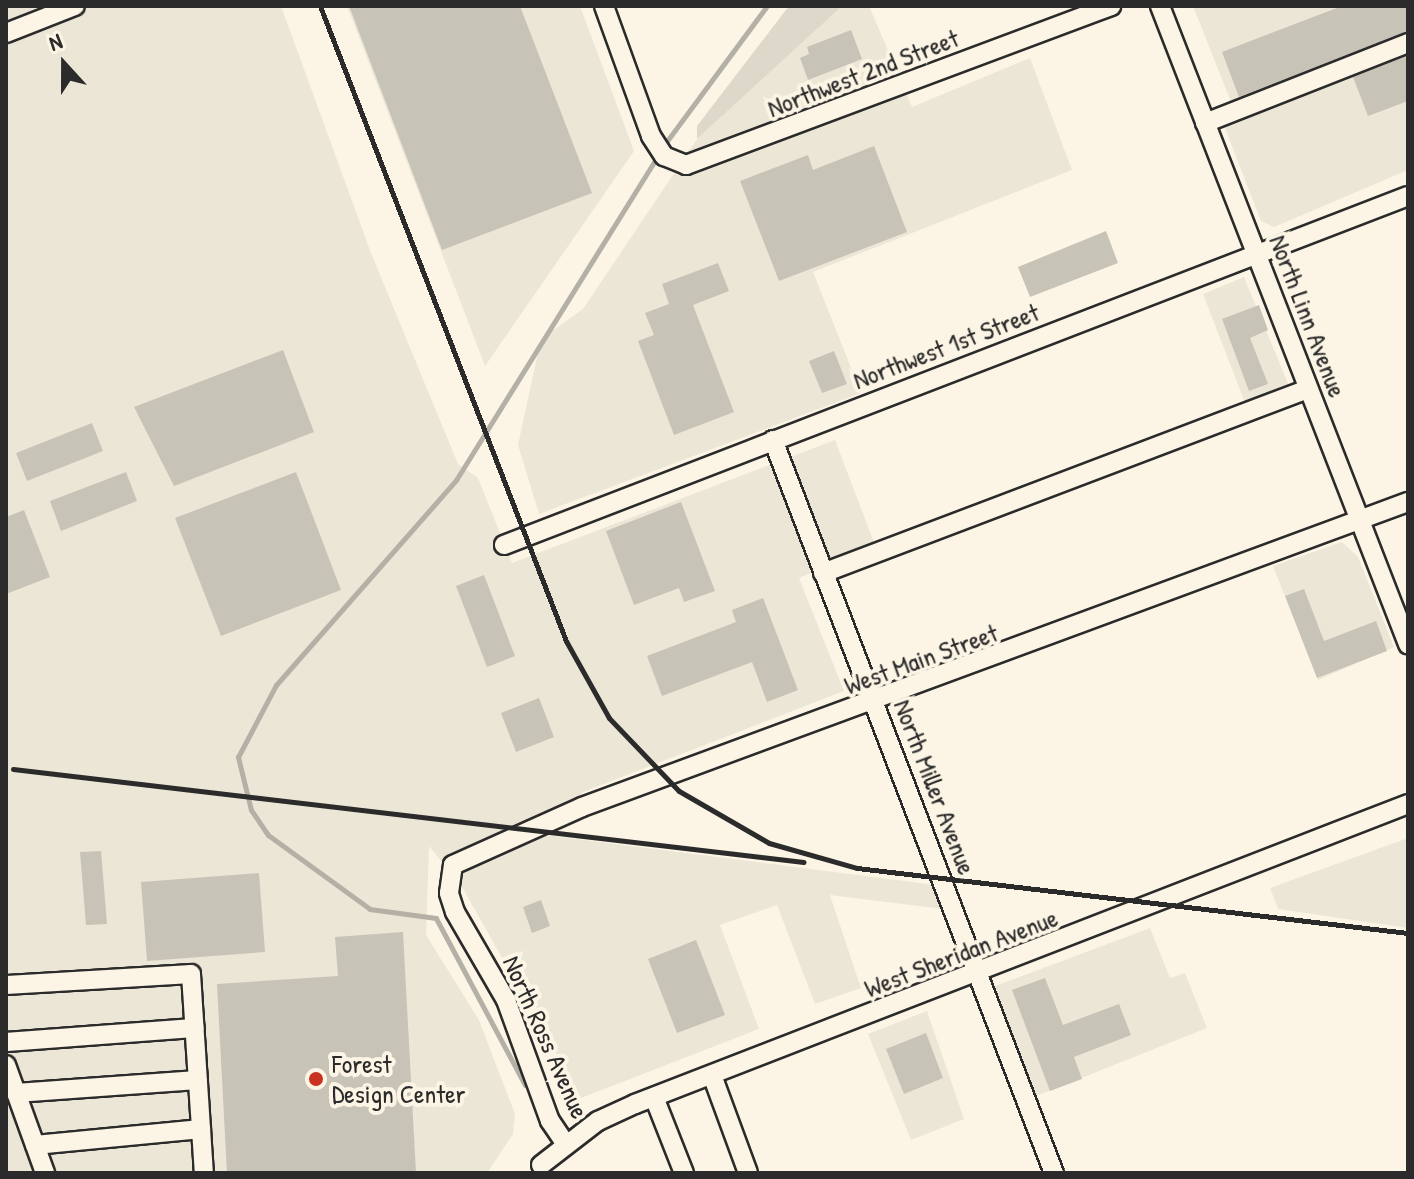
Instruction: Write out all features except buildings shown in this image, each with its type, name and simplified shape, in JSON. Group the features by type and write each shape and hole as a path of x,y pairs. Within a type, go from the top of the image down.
{"street":[{"path":"6,33 75,6"},
{"name":"Northwest 2nd Street","path":"604,6 672,160 716,158 1111,6"},
{"name":"North Linn Avenue","path":"1160,6 1408,644"},
{"path":"1205,123 1408,43"},
{"name":"Northwest 1st Street","path":"504,545 1408,196"},
{"path":"823,573 1308,389"},
{"name":"North Miller Avenue","path":"773,440 1054,1173"},
{"name":"West Main Street","path":"453,865 582,807 875,705 1408,502"},
{"name":"West Sheridan Avenue","path":"541,1165 565,1143 654,1097 1408,804"},
{"name":"North Ross Avenue","path":"453,865 449,893 455,912 506,1000 550,1121 565,1143"},
{"path":"6,985 191,974 204,1173"},
{"path":"6,1042 194,1028"},
{"path":"6,1065 45,1173"},
{"path":"712,1075 748,1173"},
{"path":"16,1093 198,1080"},
{"path":"654,1097 684,1173"},
{"path":"35,1145 201,1129"}],"shaded area":[{"path":"6,6 281,6 371,253 458,464 478,478 512,563 835,440 875,545 799,578 844,691 583,792 545,835 935,885 943,909 830,895 861,988 815,1004 777,905 720,925 759,1029 581,1098 461,885 429,846 426,935 479,1020 515,1114 513,1134 487,1173 6,1173"},
{"path":"347,6 580,6 634,151 485,366"},
{"path":"789,6 842,6 697,139 697,126"},
{"path":"842,6 869,6 912,107 1030,58 1072,170 813,272 861,393 539,514 518,445 541,339 583,309 697,139"},
{"path":"1193,6 1408,6 1408,35 1231,102"},
{"path":"1408,51 1408,170 1274,227 1261,221 1223,123"},
{"path":"1244,277 1296,403 1252,421 1203,294"},
{"path":"1342,542 1358,557 1394,647 1318,680 1273,566"},
{"path":"1408,838 1408,928 1278,909 1270,888"},
{"path":"1150,928 1170,978 1185,973 1207,1028 1036,1096 995,986"},
{"path":"927,1011 964,1119 911,1140 868,1034"}],"waterway":[{"path":"664,145 767,6"},
{"path":"525,1085 436,918 370,909 268,835 251,810 238,757 276,685 456,480 659,154"}],"railway":[{"path":"320,6 566,641 609,718 679,791 769,843 857,868 1408,933"},
{"path":"13,769 804,862"}],"place":[{"name":"Forest Design Center","path":"316,1079"}]}
